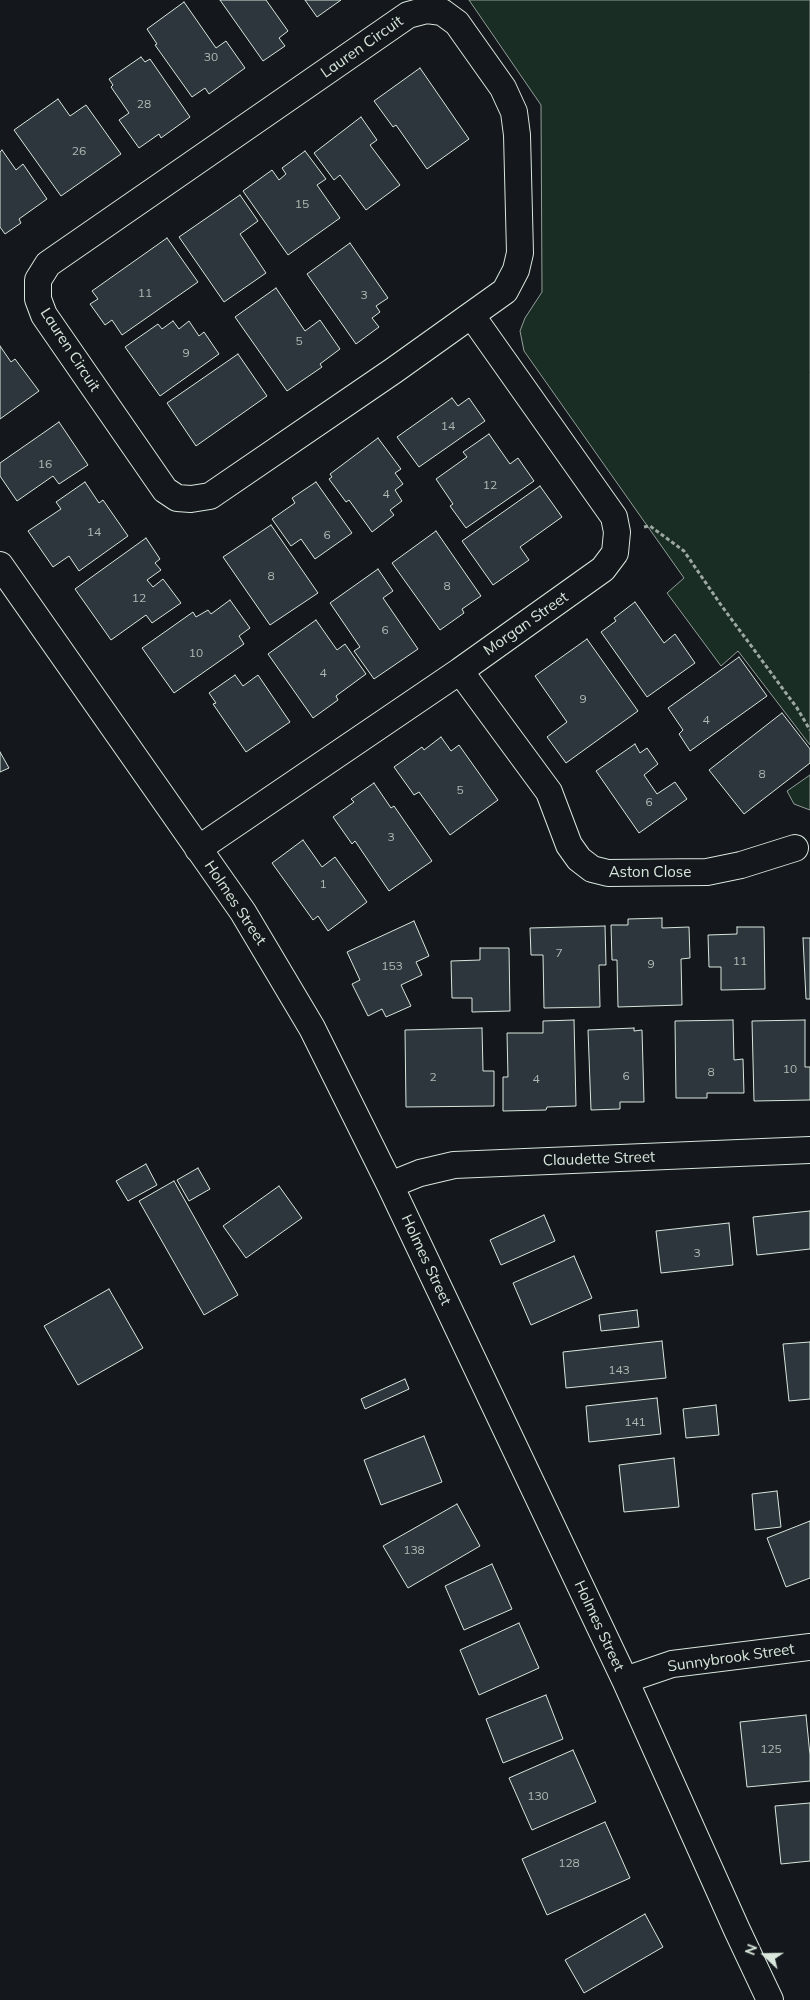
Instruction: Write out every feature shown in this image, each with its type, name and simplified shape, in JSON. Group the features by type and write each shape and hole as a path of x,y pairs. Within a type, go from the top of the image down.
{"street":[{"name":"Lauren Circuit","path":"427,10 442,12 457,23 503,88 514,112 517,135 520,253 516,270 505,291 472,316 210,496 191,499 177,498 165,490 44,315 38,299 38,280 48,264 408,15 427,10"},
{"path":"472,316 614,518 617,532"},
{"name":"Morgan Street","path":"198,849 460,671 603,569 615,553 617,532"},
{"name":"Holmes Street","path":"0,565 243,912 312,1028 390,1185 625,1680 770,2000"},
{"name":"Aston Close","path":"460,671 549,792 569,844 578,859 592,869 608,873 707,872 741,865 795,848"},
{"name":"Claudette Street","path":"390,1185 420,1173 454,1165 810,1150"},
{"name":"Sunnybrook Street","path":"625,1680 672,1664 810,1647"}],"path":[{"path":"617,532 650,526 684,551 721,605 797,708 810,730"}],"green space":[{"path":"469,0 810,0 810,745 738,651 721,666 667,593 684,578 524,351 520,331 525,318 542,292 541,105"},
{"path":"810,775 810,810 794,804 787,791"}],"building":[{"path":"220,0 266,0 288,31 279,38 285,46 263,61"},
{"path":"305,0 341,0 317,17"},
{"path":"184,2 216,48 226,41 245,68 209,94 205,88 192,97 155,45 157,44 147,29"},
{"path":"141,57 145,62 150,59 190,117 161,138 159,134 139,148 119,120 129,113 111,87 113,85 109,79"},
{"path":"420,68 469,139 427,169 396,125 393,127 374,101"},
{"path":"58,99 70,116 86,105 121,154 61,196 14,130"},
{"path":"361,117 377,140 370,145 400,185 366,210 340,175 334,180 314,153"},
{"path":"2,150 16,170 23,164 47,199 19,219 21,223 5,234 0,227 0,152"},
{"path":"305,151 326,179 317,185 340,218 288,255 243,191 272,170 279,180 286,174 282,168"},
{"path":"240,195 258,221 240,234 266,273 224,302 179,237"},
{"path":"167,238 198,282 122,335 112,320 105,325 90,304 98,299 92,291"},
{"path":"350,243 388,298 376,306 380,312 372,318 379,327 356,344 307,274"},
{"path":"276,288 305,331 320,320 340,349 320,364 322,367 287,391 235,317"},
{"path":"173,321 179,329 189,321 199,336 204,332 219,354 160,396 125,347 158,324 162,329"},
{"path":"0,346 11,362 15,359 39,391 0,419"},
{"path":"238,354 267,396 196,446 167,403"},
{"path":"452,398 458,406 469,398 485,421 419,467 397,437"},
{"path":"59,422 88,465 59,484 53,476 17,501 0,476 0,463"},
{"path":"489,434 510,464 518,458 534,481 466,528 450,506 453,504 436,479 467,457 463,452"},
{"path":"378,438 401,469 395,473 403,484 395,490 402,501 390,510 394,515 372,532 349,500 346,502 329,479 332,477 330,474"},
{"path":"85,482 99,503 103,500 128,536 79,571 69,556 53,567 28,531 61,509 56,502"},
{"path":"316,482 352,533 315,559 301,539 291,546 272,519 295,503 292,498"},
{"path":"540,486 562,517 520,547 529,560 493,585 462,541"},
{"path":"271,525 318,593 270,625 223,557"},
{"path":"436,531 481,596 462,609 464,613 440,630 392,563"},
{"path":"146,538 160,559 155,563 161,570 147,580 153,587 163,579 181,603 152,623 146,615 111,640 75,589"},
{"path":"378,569 393,591 383,598 418,649 374,679 354,651 360,647 330,603"},
{"path":"230,600 250,628 239,636 244,644 174,693 142,648 193,612 196,617 208,610 211,614"},
{"path":"635,602 664,643 675,634 695,663 647,697 601,632 616,621 614,618"},
{"path":"316,620 337,650 345,644 366,674 336,696 338,700 313,718 268,654"},
{"path":"587,639 638,711 566,763 547,737 567,722 535,676"},
{"path":"739,657 767,696 690,751 679,734 683,730 668,708"},
{"path":"235,675 243,686 258,675 290,722 246,752 213,704 216,703 209,693"},
{"path":"782,713 810,749 810,763 744,814 709,770"},
{"path":"441,737 451,751 459,745 498,800 450,835 419,792 414,795 394,767 422,747 424,750"},
{"path":"635,744 640,753 647,748 658,764 644,775 657,794 675,782 687,799 639,833 596,771"},
{"path":"0,752 9,768 0,772"},
{"path":"374,783 391,808 394,806 432,861 389,891 355,841 352,844 333,817 354,802 351,799"},
{"path":"303,840 322,867 335,857 367,902 328,931 318,916 313,920 272,863"},
{"path":"662,918 662,928 689,927 690,958 681,959 682,1005 618,1007 617,960 612,960 611,925 628,925 628,919"},
{"path":"414,921 429,956 416,962 422,975 401,985 411,1006 386,1017 382,1009 368,1016 352,984 360,980 347,952"},
{"path":"605,926 606,965 599,965 600,1007 544,1008 543,955 531,955 530,928"},
{"path":"737,927 764,927 765,989 721,990 721,967 709,967 708,935 737,934"},
{"path":"803,938 810,938 810,999 806,999"},
{"path":"480,948 509,948 510,1011 472,1012 472,998 452,998 451,961 480,960"},
{"path":"574,1020 576,1106 547,1107 546,1110 503,1111 503,1077 508,1077 507,1033 543,1033 543,1021"},
{"path":"733,1020 734,1060 743,1059 744,1093 707,1093 707,1098 676,1098 675,1021"},
{"path":"805,1020 805,1067 810,1067 810,1100 754,1101 752,1021"},
{"path":"482,1028 483,1071 494,1071 494,1106 406,1107 405,1030"},
{"path":"634,1028 634,1031 642,1030 644,1102 620,1102 620,1109 591,1110 588,1030"},
{"path":"146,1164 157,1185 128,1201 116,1181"},
{"path":"198,1168 210,1189 189,1201 177,1180"},
{"path":"174,1181 238,1295 204,1315 139,1201"},
{"path":"279,1186 302,1218 246,1258 223,1226"},
{"path":"810,1211 810,1249 757,1255 753,1217"},
{"path":"544,1215 555,1241 501,1265 490,1240"},
{"path":"729,1223 733,1265 661,1273 656,1231"},
{"path":"574,1256 592,1298 531,1325 513,1283"},
{"path":"109,1289 143,1348 78,1385 44,1326"},
{"path":"637,1310 639,1327 601,1331 599,1315"},
{"path":"662,1341 666,1378 566,1388 563,1352"},
{"path":"810,1342 810,1399 789,1401 783,1344"},
{"path":"405,1379 409,1389 365,1409 361,1399"},
{"path":"657,1398 661,1434 589,1442 586,1406"},
{"path":"716,1405 719,1435 686,1438 683,1409"},
{"path":"424,1436 442,1482 381,1505 364,1460"},
{"path":"674,1458 679,1507 624,1512 619,1465"},
{"path":"777,1491 781,1527 755,1530 752,1494"},
{"path":"457,1504 480,1546 408,1588 383,1546"},
{"path":"810,1521 810,1578 786,1587 767,1538"},
{"path":"492,1564 512,1609 464,1630 445,1586"},
{"path":"519,1623 539,1668 479,1695 460,1650"},
{"path":"546,1695 563,1739 503,1763 486,1719"},
{"path":"806,1715 810,1755 810,1781 747,1787 740,1722"},
{"path":"573,1750 596,1802 532,1830 509,1778"},
{"path":"810,1803 810,1861 781,1864 775,1806"},
{"path":"605,1822 630,1878 547,1915 522,1859"},
{"path":"645,1914 663,1947 584,1993 565,1960"}]}
